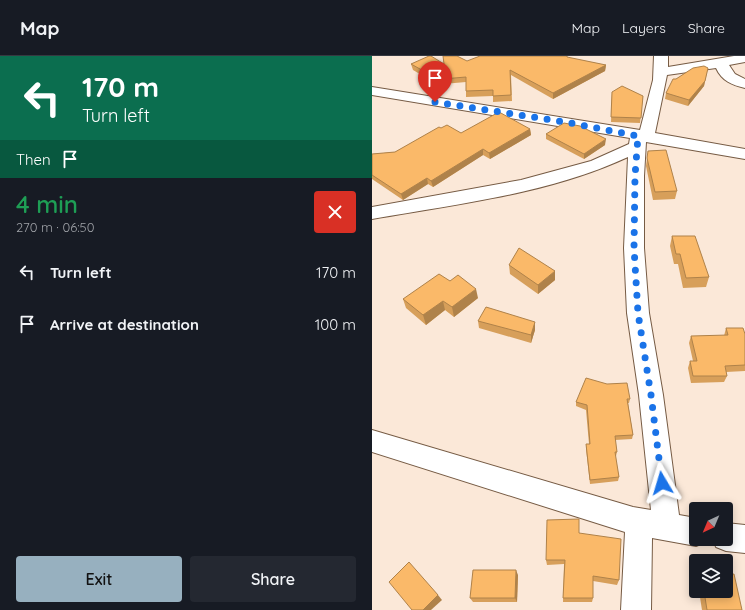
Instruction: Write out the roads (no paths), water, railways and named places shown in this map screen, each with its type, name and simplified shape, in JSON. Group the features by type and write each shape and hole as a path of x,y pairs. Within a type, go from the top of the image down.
{"street":[{"path":"661,56 660,72 640,140 635,176 634,248 638,313 651,395 667,527"},
{"path":"660,72 745,58"},
{"path":"721,63 723,71 728,77 745,84"},
{"path":"372,91 565,122 640,140 745,154"},
{"path":"372,213 522,186 597,165 640,140"},
{"path":"372,441 639,522 689,531"},
{"path":"636,610 639,522"},
{"path":"733,538 745,540"}]}
